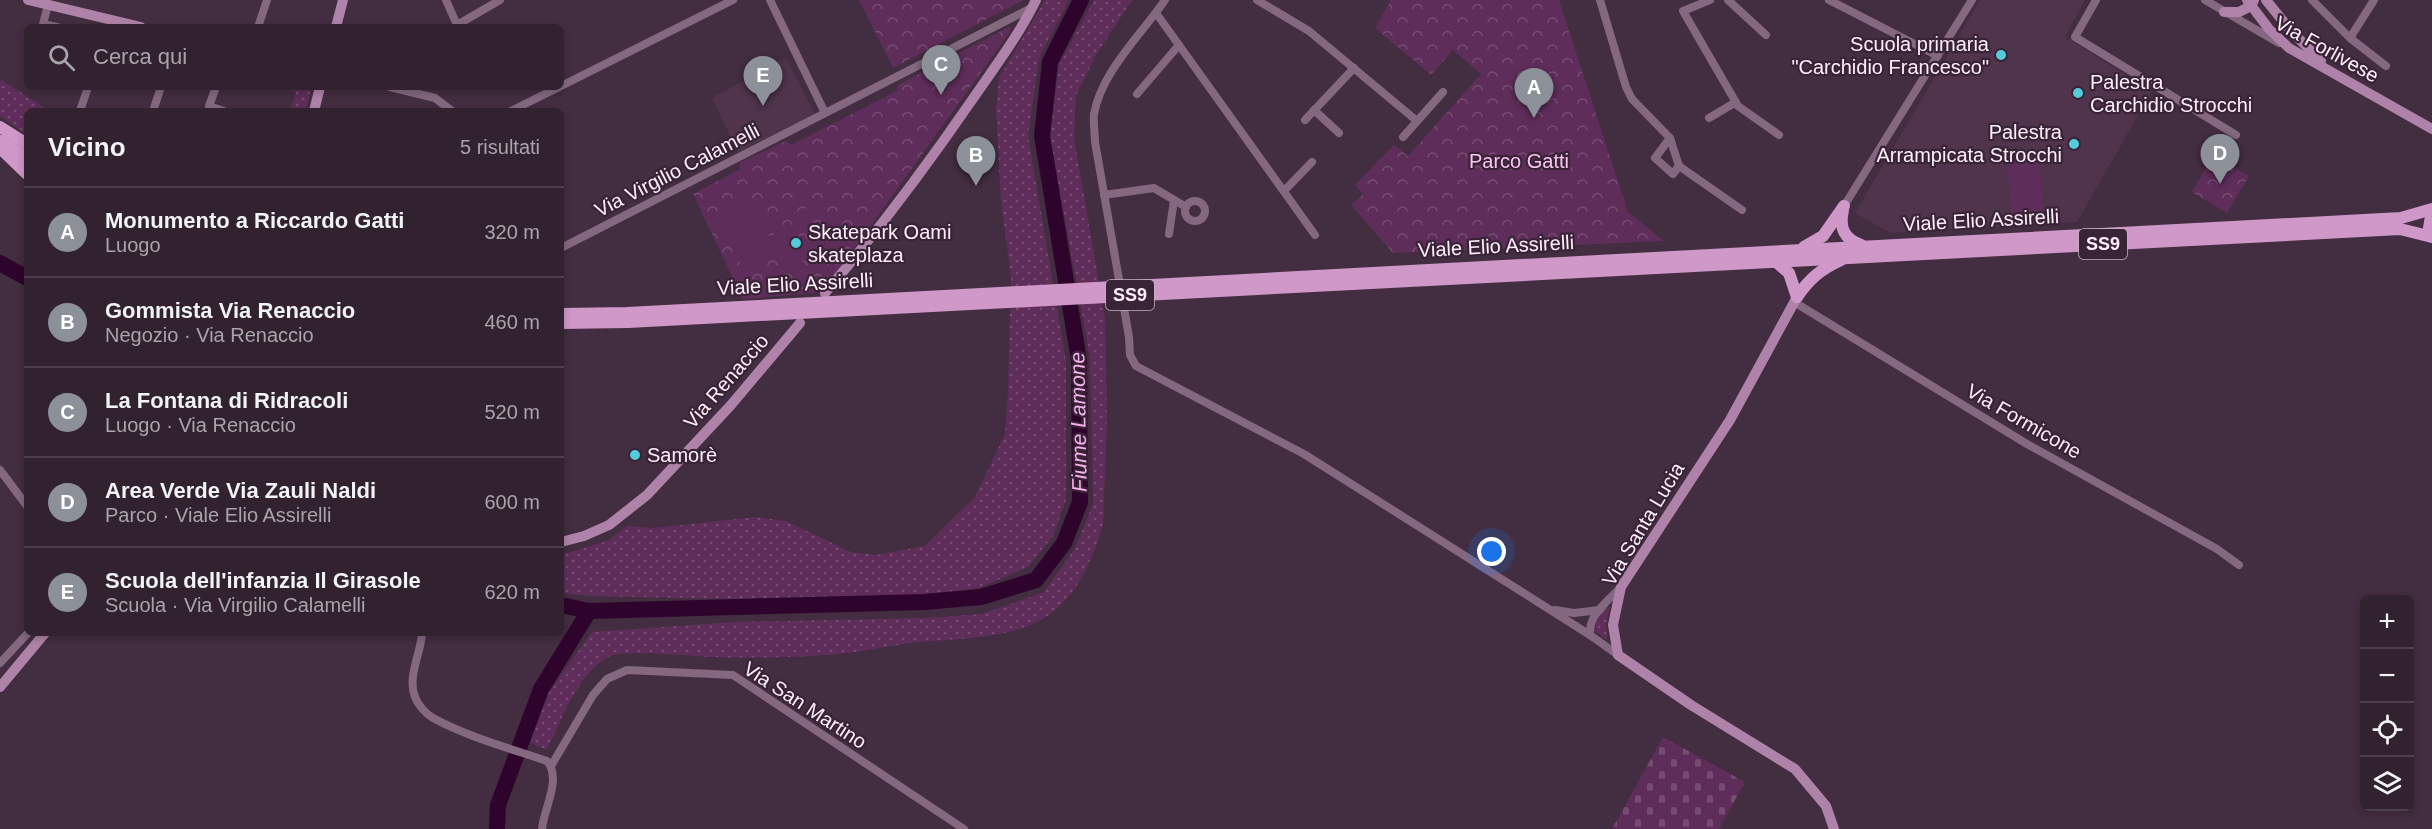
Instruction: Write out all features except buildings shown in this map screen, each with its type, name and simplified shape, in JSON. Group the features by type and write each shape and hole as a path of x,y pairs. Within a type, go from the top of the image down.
{"main road":[{"path":"0,127 24,142"},
{"path":"0,140 24,156"},
{"path":"0,148 24,171"},
{"path":"1844,206 1840,220 1845,235 1851,241 1865,246"},
{"path":"1797,250 1823,236 1844,206"},
{"name":"Viale Elio Assirelli","path":"564,323 628,317 1631,263 1865,246 2401,218 2432,210"},
{"name":"SS9","path":"2432,210 2429,218 2432,237"},
{"name":"Viale Elio Assirelli","path":"1631,263 1849,257 2400,229 2432,237"},
{"path":"1796,299 1807,282 1818,272 1849,257"},
{"path":"1774,260 1789,273 1796,299"},
{"name":"Viale Elio Assirelli","path":"564,314 628,317"}],"street":[{"path":"28,0 128,24"},
{"path":"259,24 267,0"},
{"path":"337,24 343,0"},
{"path":"446,0 457,24"},
{"path":"459,24 500,0"},
{"path":"564,84 733,0"},
{"path":"770,0 825,113"},
{"path":"1165,0 1105,84 1094,115 1095,142 1129,337 1130,355 1136,366 1304,454 1590,635 1691,705 1795,769 1826,806 1834,829"},
{"path":"1257,0 1309,31 1417,121"},
{"path":"1600,0 1626,87 1632,99 1670,138 1679,166 1742,210"},
{"path":"1710,0 1683,11 1738,106 1779,135"},
{"path":"1728,0 1766,35"},
{"path":"1829,0 1938,56"},
{"path":"1844,206 1972,0"},
{"path":"2096,0 2075,37 2236,135"},
{"name":"Via Forlivese","path":"2205,0 2432,129"},
{"path":"2266,0 2291,31 2330,70"},
{"path":"2312,0 2349,38 2386,66"},
{"path":"2349,38 2374,0"},
{"path":"2224,12 2239,12 2253,2"},
{"path":"2253,2 2278,25 2291,31"},
{"path":"2253,2 2269,29 2289,48"},
{"path":"825,293 925,168 1034,4"},
{"name":"Via Virgilio Calamelli","path":"564,246 1034,4"},
{"path":"43,24 48,5"},
{"path":"1156,13 1315,235"},
{"path":"1137,94 1179,45"},
{"path":"1305,120 1354,68"},
{"path":"82,108 87,90"},
{"path":"154,108 160,90"},
{"path":"215,90 209,106 215,108"},
{"path":"315,108 319,90"},
{"path":"402,90 435,98 448,108"},
{"path":"517,108 552,90"},
{"path":"1403,137 1443,92"},
{"path":"1709,118 1736,102"},
{"path":"1314,110 1339,133"},
{"path":"1670,138 1655,158 1673,174 1679,166"},
{"path":"1284,191 1312,162"},
{"path":"1104,195 1154,188 1186,207"},
{"path":"1169,234 1174,200"},
{"name":"Via Formicone","path":"1796,299 2027,444 2217,549 2239,565"},
{"name":"Via Santa Lucia","path":"1618,655 1613,625 1621,587 1730,420 1796,299"},
{"name":"Via Renaccio","path":"564,541 584,536 609,525 647,495 731,405 800,323"},
{"path":"0,470 24,502"},
{"path":"1590,635 1591,620 1621,587"},
{"path":"1551,610 1574,613 1600,610"},
{"path":"0,663 25,636"},
{"path":"0,687 42,636"},
{"path":"421,636 414,676 415,697 423,709 432,718 548,763 553,781 542,829"},
{"name":"Via San Martino","path":"548,763 593,695 607,679 627,670 733,675 964,829"}],"shaded area":[{"path":"1980,0 2085,0 2065,37 2152,91 2077,222 1891,233 1855,213"},
{"path":"786,58 815,114 738,152 712,98"}],"green space":[{"path":"859,0 1024,0 893,68"},
{"path":"1045,0 1069,0 1039,58 1028,136 1066,361 1066,500 1053,536 1028,567 979,588 923,595 732,599 590,596 564,593 564,553 607,541 627,526 654,528 757,517 786,521 851,552 876,555 925,546 975,497 1005,434 1008,392 1011,276 1001,202 996,109 999,78"},
{"path":"1094,0 1132,0 1096,55 1076,95 1074,138 1105,318 1107,418 1103,526 1090,561 1071,594 1054,611 1039,621 1004,633 966,639 910,643 847,653 807,656 743,658 642,653 615,655 597,665 579,686 547,750 529,742 549,692 592,632 733,622 924,618 982,614 1044,592 1075,548 1093,504 1090,358 1050,137 1059,64"},
{"name":"Parco Gatti","path":"1391,0 1559,0 1628,212 1664,241 1393,253 1351,205 1363,194 1355,185 1394,145 1408,156 1481,74 1453,50 1431,75 1375,28"},
{"path":"1011,26 1010,32 823,292 743,299 693,194 740,169 739,163 786,141 791,145 897,91 898,85"},
{"path":"0,79 44,108 24,108 24,133 0,116"},
{"path":"288,90 310,90 307,108 290,108 296,92"},
{"path":"2039,152 2043,212 2011,214 2007,154"},
{"path":"2213,155 2249,176 2227,213 2192,192"},
{"path":"752,201 777,251 743,268 718,217"},
{"name":"Skatepark Oami skateplaza","path":"805,208 812,212 796,240 829,245 829,255 798,252 807,269 794,276 769,224 780,219 788,234"},
{"path":"1607,606 1610,607 1606,625 1608,641 1594,631 1598,617"},
{"path":"1663,737 1745,782 1719,829 1612,829"}],"waterway":[{"name":"Fiume Lamone","path":"564,606 589,611 924,602 981,597 1036,580 1064,543 1080,502 1079,360 1042,136 1050,62 1081,0"},
{"name":"Fiume Lamone","path":"0,263 24,276"},
{"path":"497,829 498,805 541,689 589,611"}],"place":[{"name":"Scuola primaria \"Carchidio Francesco\"","path":"2001,55"},
{"name":"Palestra Carchidio Strocchi","path":"2078,93"},
{"name":"La Fontana di Ridracoli","path":"941,95"},
{"name":"Scuola dell'infanzia Il Girasole","path":"763,106"},
{"name":"Monumento a Riccardo Gatti","path":"1534,118"},
{"name":"Palestra Arrampicata Strocchi","path":"2074,144"},
{"name":"Area Verde Via Zauli Naldi","path":"2220,184"},
{"name":"Gommista Via Renaccio","path":"976,186"},
{"name":"Skatepark Oami skateplaza","path":"796,243"},
{"name":"Samorè","path":"635,455"}]}
